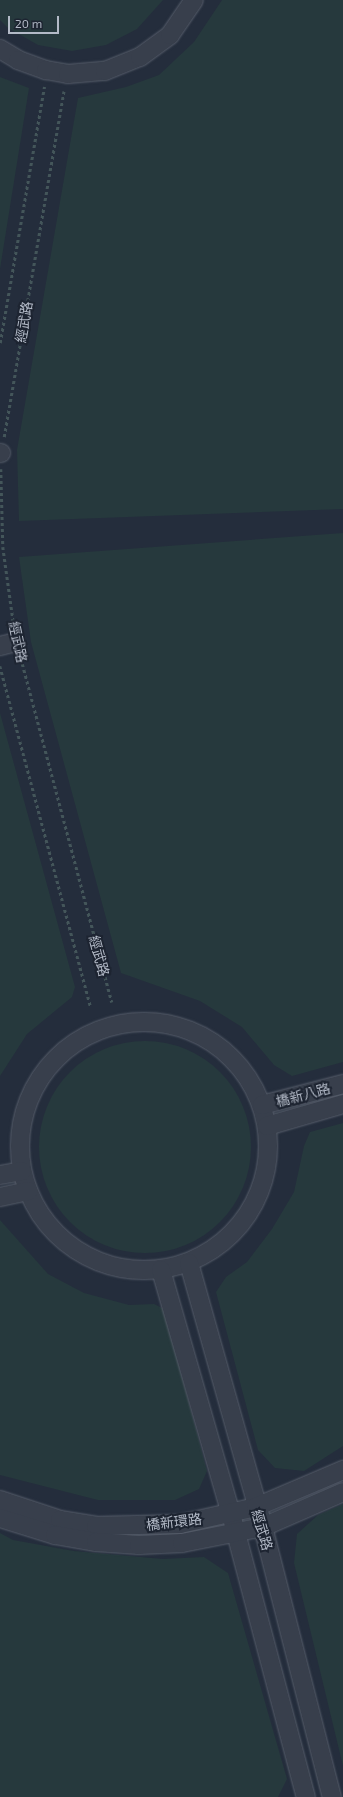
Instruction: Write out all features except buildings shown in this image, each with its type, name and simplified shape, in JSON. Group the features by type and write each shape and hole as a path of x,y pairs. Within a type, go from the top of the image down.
{"street":[{"path":"0,48 18,60 46,70 68,74 105,71 140,57 170,35 194,0"},
{"path":"153,1022 188,1029 220,1047 245,1073 262,1105 267,1126 267,1168 253,1208 225,1242 189,1263 161,1270 120,1269 82,1255 50,1229 28,1191 22,1171 20,1140 27,1106 43,1074 67,1048 98,1030 117,1024 153,1022"},
{"name":"橋新八路","path":"262,1105 343,1084"},
{"name":"橋新八路","path":"267,1126 343,1104"},
{"path":"0,1175 22,1171"},
{"path":"0,1197 28,1191"},
{"name":"經武路","path":"189,1263 256,1507 263,1527 332,1797"},
{"name":"經武路","path":"161,1270 231,1514 306,1797"},
{"name":"橋新環路","path":"0,1500 60,1520 96,1526 180,1524 231,1514 256,1507 343,1470"},
{"name":"橋新環路","path":"0,1518 55,1535 96,1542 139,1545 182,1543 263,1527 343,1492"}],"path":[{"name":"經武路","path":"0,343 45,83"},
{"name":"經武路","path":"65,86 0,453 3,547 8,644 112,1002"},
{"name":"經武路","path":"0,666 91,1007"}],"green space":[{"path":"0,0 163,0 137,29 106,45 72,51 38,45 8,28 0,20"},
{"path":"222,0 343,0 343,509 19,521 17,450 78,98 126,87 159,75 194,42"},
{"path":"0,77 29,88 0,269"},
{"path":"343,533 343,1062 292,1076 274,1065 242,1027 200,1001 121,973 31,642 19,557"},
{"path":"0,713 75,987 72,997 27,1034 0,1076"},
{"path":"135,1041 155,1041 176,1045 195,1053 213,1065 227,1079 239,1097 247,1116 251,1137 251,1157 247,1178 239,1197 227,1215 213,1229 195,1241 176,1249 155,1253 135,1253 114,1249 95,1241 77,1229 63,1215 51,1197 43,1178 39,1157 39,1137 43,1116 51,1097 63,1079 77,1065 95,1053 114,1045"},
{"path":"343,1123 343,1446 304,1471 275,1468 258,1450 216,1292 226,1277 247,1262 272,1229 294,1192 304,1146 310,1132"},
{"path":"0,1220 48,1274 84,1293 129,1305 154,1304 164,1309 207,1471 199,1489 175,1500 98,1500 0,1475"},
{"path":"343,1504 343,1766 294,1563 297,1534 318,1515"},
{"path":"0,1533 13,1540 74,1551 163,1559 204,1557 228,1573 287,1779 278,1797 0,1797"}]}
